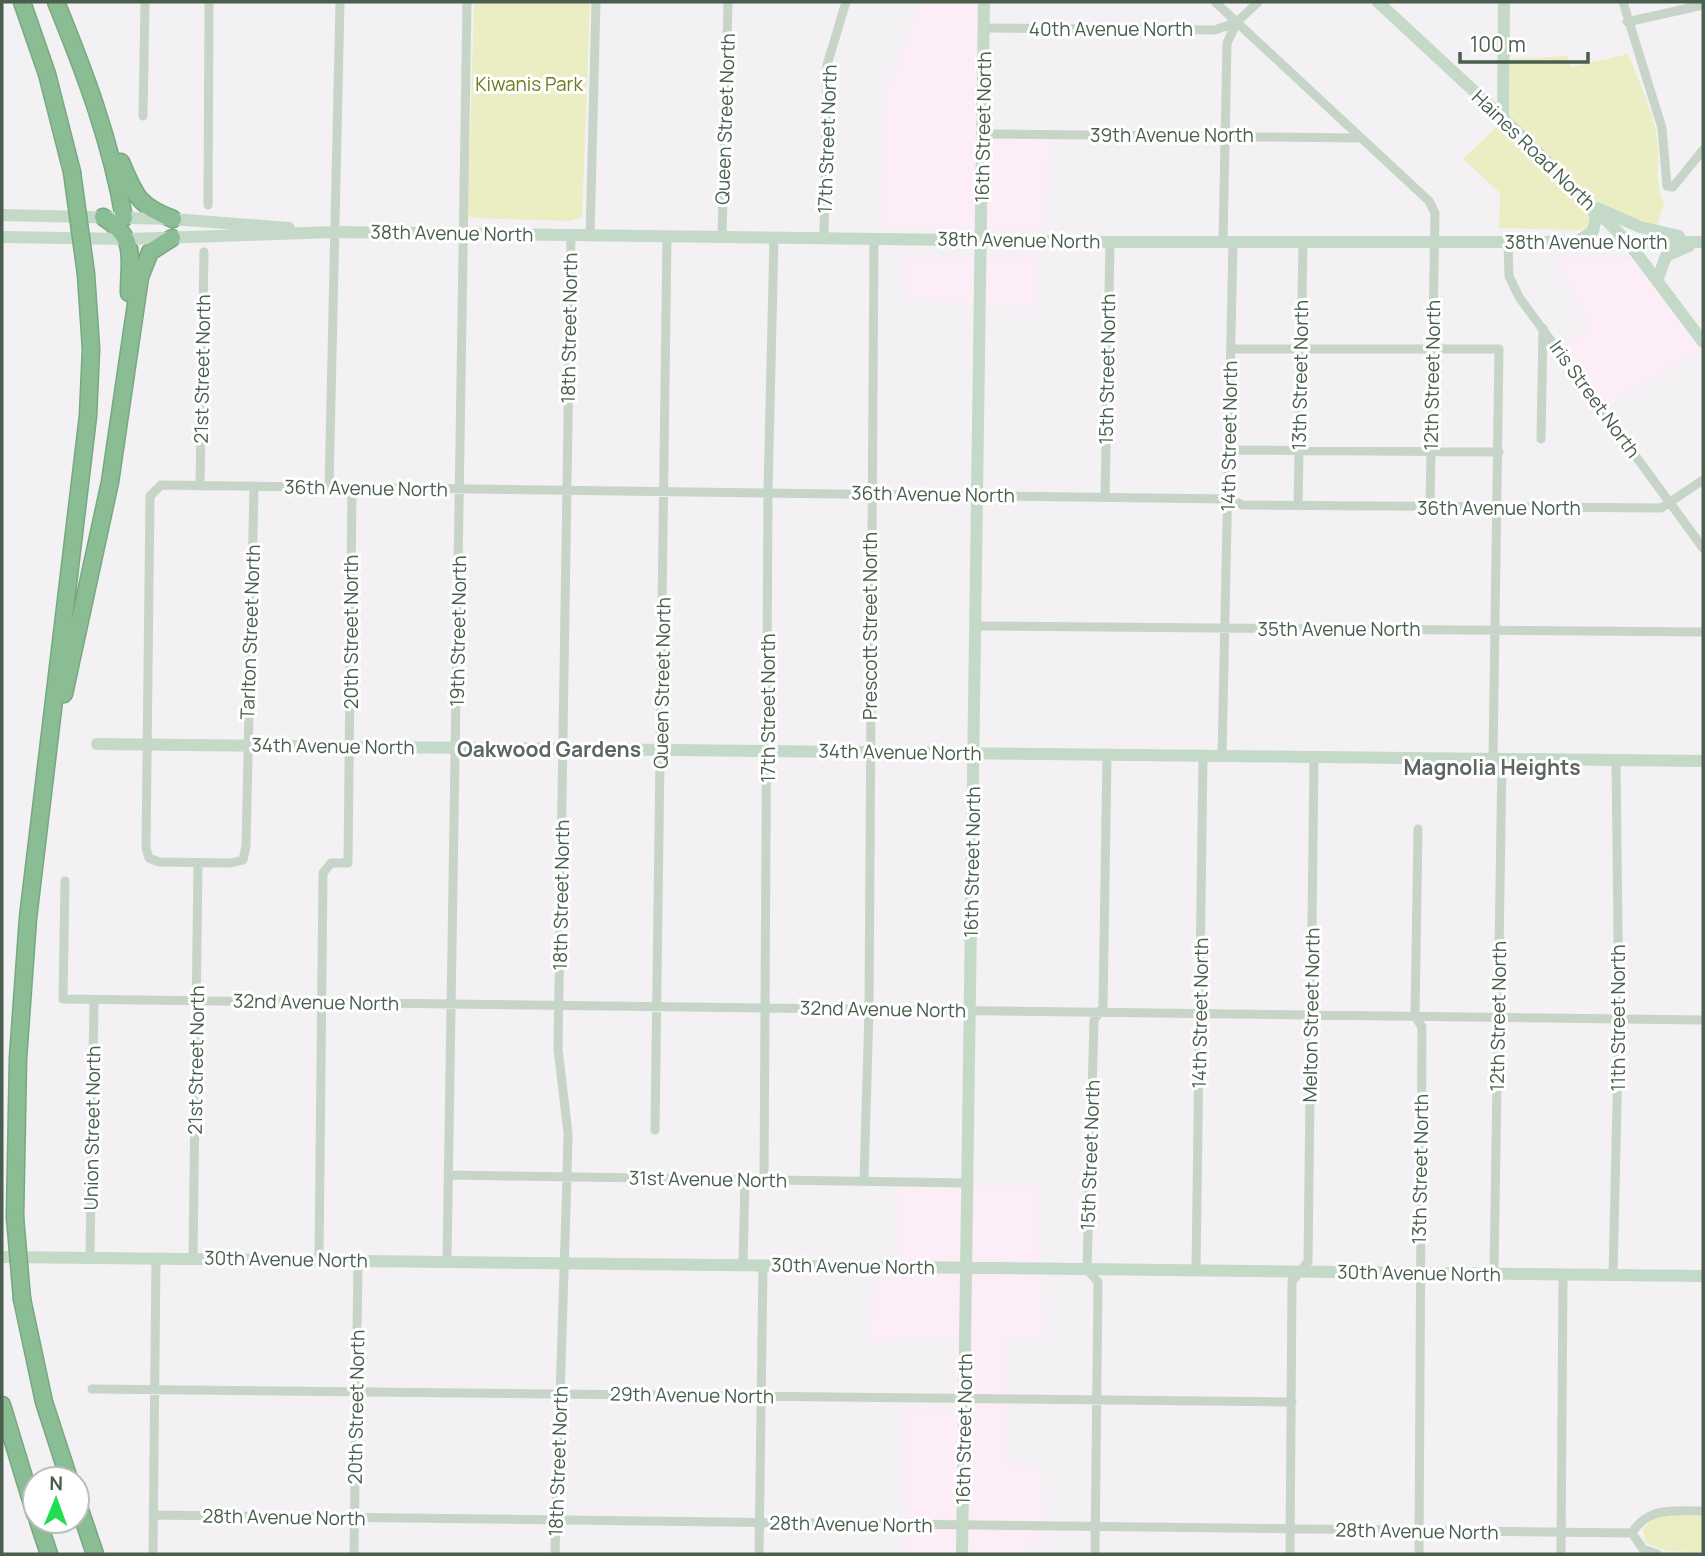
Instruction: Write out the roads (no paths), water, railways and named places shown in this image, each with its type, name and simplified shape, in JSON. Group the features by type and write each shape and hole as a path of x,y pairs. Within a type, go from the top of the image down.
{"highway":[{"path":"22,2 47,74 72,172 86,274 91,349 86,448 44,778 23,981 16,1122 15,1217 22,1299 44,1402 64,1465"},
{"path":"56,2 99,114 139,200 148,210 173,219"},
{"path":"99,114 114,220 128,239 130,334"},
{"path":"44,778 110,482 130,334 143,263 150,252 172,238"},
{"path":"2,1405 21,1468"},
{"path":"42,1535 49,1554"},
{"path":"89,1535 95,1554"}],"street":[{"path":"143,116 145,2"},
{"path":"208,205 209,2"},
{"path":"330,488 340,2"},
{"name":"19th Street North","path":"447,1261 467,2"},
{"name":"18th Street North","path":"590,235 596,2"},
{"name":"Queen Street North","path":"722,236 728,2"},
{"name":"17th Street North","path":"824,237 827,65 846,2"},
{"name":"16th Street North","path":"962,1554 985,2"},
{"path":"1215,2 1429,201 1434,213 1434,241"},
{"name":"14th Street North","path":"1222,756 1231,349 1225,135 1227,43 1237,22 1258,2"},
{"name":"Haines Road North","path":"1378,2 1503,118 1628,242 1703,342"},
{"path":"1503,118 1504,2"},
{"path":"1623,2 1662,128 1667,186 1673,187 1703,150"},
{"path":"1627,22 1703,5"},
{"name":"40th Avenue North","path":"984,28 1215,30 1237,22"},
{"name":"39th Avenue North","path":"983,134 1361,138"},
{"path":"1577,242 1593,231 1596,224 1591,205"},
{"path":"1591,205 1640,227 1703,242"},
{"name":"38th Avenue North","path":"2,215 114,220 173,219 335,232"},
{"path":"65,238 114,220"},
{"name":"38th Avenue North","path":"2,237 128,239 335,232 1110,242 1703,242"},
{"name":"18th Street North","path":"555,1554 568,1133 558,1049 558,1006 565,749 571,234"},
{"name":"Queen Street North","path":"655,1130 667,236"},
{"name":"17th Street North","path":"764,1180 768,492 774,237"},
{"name":"Prescott Street North","path":"864,1181 869,1009 870,494 874,238"},
{"name":"12th Street North","path":"1430,508 1434,241"},
{"name":"15th Street North","path":"1105,497 1110,242"},
{"path":"1657,281 1666,256 1676,249 1703,242"},
{"name":"13th Street North","path":"1298,506 1303,243"},
{"name":"Iris Street North","path":"1508,243 1509,276 1519,297 1703,548"},
{"name":"21st Street North","path":"200,486 204,252"},
{"path":"1541,439 1542,328"},
{"path":"1231,349 1433,349"},
{"name":"12th Street North","path":"1433,349 1499,349 1498,509 1493,631 1498,759 1494,1274"},
{"path":"1229,450 1499,452"},
{"name":"36th Avenue North","path":"147,744 150,496 154,488 161,485 1228,499 1243,505 1498,509 1661,508 1703,480"},
{"name":"Tarlton Street North","path":"198,863 231,863 243,860 246,846 254,487"},
{"name":"20th Street North","path":"319,1260 323,873 331,863 348,863 352,488"},
{"name":"35th Avenue North","path":"975,626 1703,632"},
{"name":"34th Avenue North","path":"97,744 1703,761"},
{"path":"147,744 146,848 149,858 159,862 198,863"},
{"name":"15th Street North","path":"1095,1554 1098,1282 1087,1269 1094,1020 1103,1007 1107,755"},
{"name":"14th Street North","path":"1196,1270 1203,756"},
{"name":"Melton Street North","path":"1303,1271 1308,1262 1314,757"},
{"name":"11th Street North","path":"1613,1275 1619,1019 1616,760"},
{"name":"13th Street North","path":"1418,829 1415,1016 1422,1027 1419,1554"},
{"name":"21st Street North","path":"193,1258 198,863"},
{"name":"32nd Avenue North","path":"65,881 63,999 1703,1020"},
{"name":"Union Street North","path":"90,1257 94,1000"},
{"name":"31st Avenue North","path":"448,1175 968,1183"},
{"path":"743,1265 745,1180"},
{"name":"30th Avenue North","path":"2,1257 1703,1276"},
{"path":"153,1554 156,1258"},
{"name":"20th Street North","path":"354,1554 358,1260"},
{"path":"759,1554 763,1265"},
{"path":"1290,1554 1292,1281 1303,1271"},
{"path":"1561,1554 1563,1275"},
{"name":"29th Avenue North","path":"92,1389 1292,1402"},
{"path":"1657,1554 1643,1549 1632,1533 1650,1514 1703,1511"},
{"name":"28th Avenue North","path":"153,1516 1632,1533"}],"district":[{"name":"Oakwood Gardens","path":"549,750"},
{"name":"Magnolia Heights","path":"1492,768"}],"park label":[{"name":"Kiwanis Park","path":"529,84"}]}
